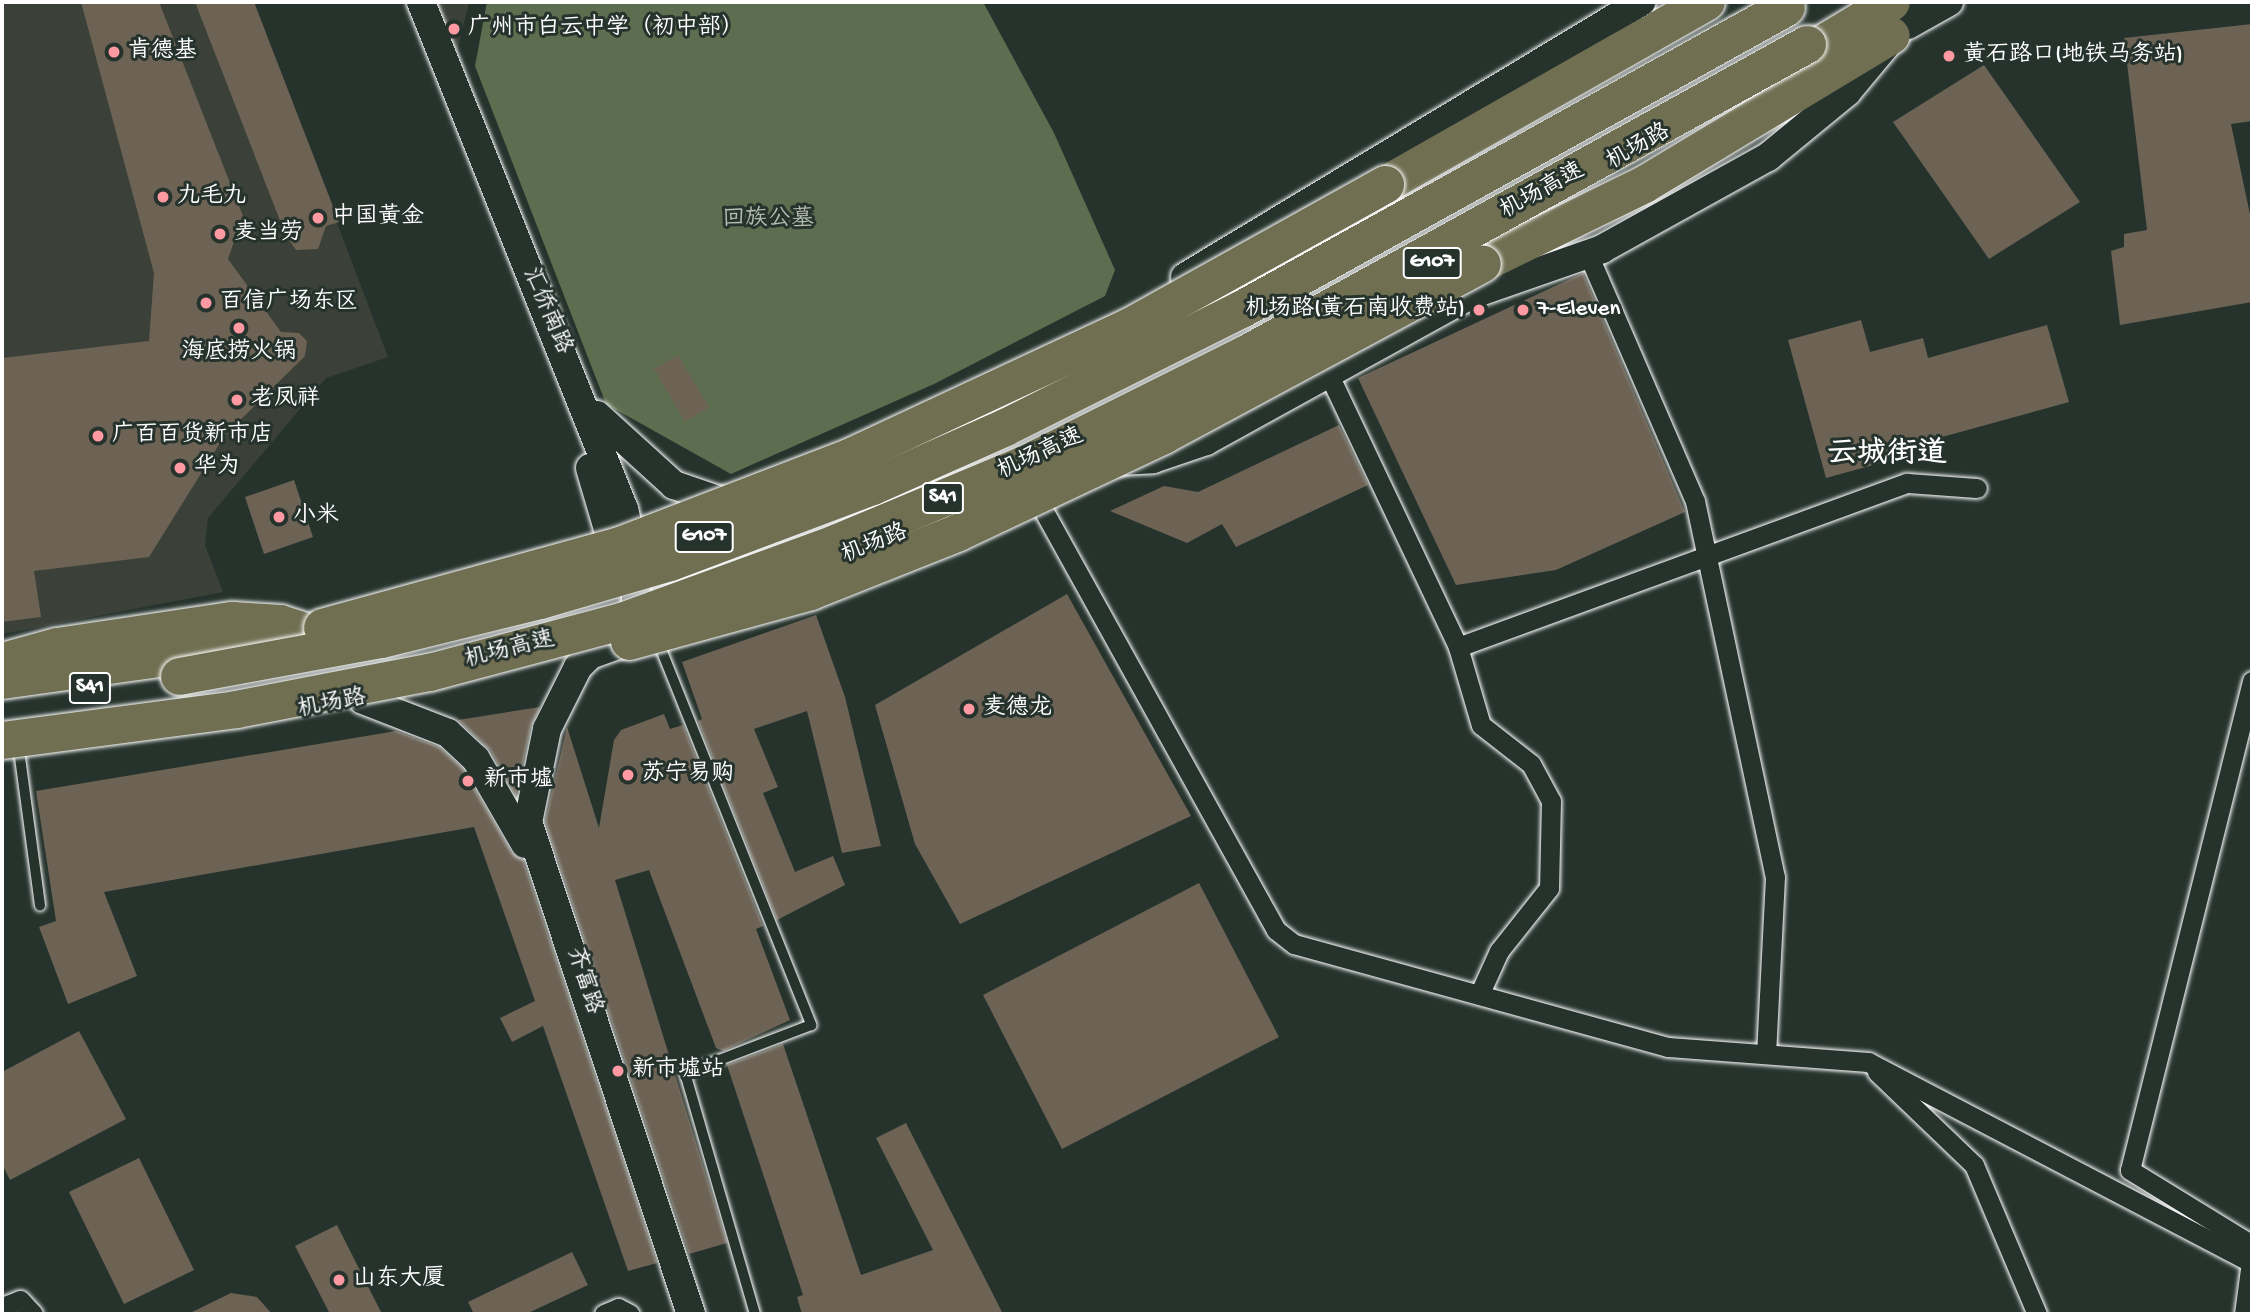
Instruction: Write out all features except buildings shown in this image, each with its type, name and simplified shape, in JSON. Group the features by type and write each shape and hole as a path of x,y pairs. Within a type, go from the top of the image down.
{"highway":[{"path":"179,676 319,628 617,545 771,489 1118,332 1706,2"},
{"name":"G107","path":"1119,363 1782,4"},
{"name":"机场高速","path":"2,699 179,676 381,639 551,597 682,558 872,486 1005,428 1241,309 1782,4"},
{"path":"304,698 650,636 865,571 1163,435 1482,263 1644,184 1889,13"},
{"name":"机场路","path":"8,747 363,700 645,630 687,612 852,555 1075,454 1786,65 1889,13"},
{"name":"机场高速","path":"8,747 304,698 502,654 650,612 1026,463 1373,286 1889,13"},
{"path":"772,514 1119,363"},
{"name":"G107","path":"627,563 772,514"},
{"path":"2,680 318,635 627,563"},
{"path":"2,661 57,646 232,620 281,623 318,635"}],"main road":[{"name":"汇侨南路","path":"401,2 566,404 627,563"},
{"name":"汇侨南路","path":"421,2 584,401 645,630"},
{"path":"1119,363 1157,303 1189,273 1641,2"},
{"path":"1075,454 1129,462 1177,453 1329,375 1471,295 1588,254 1806,130 1847,92 1889,13 1922,2"},
{"path":"1889,13 1949,2"},
{"path":"584,401 634,455 674,485 772,514"},
{"name":"齐富路","path":"645,630 590,655 547,729 528,822 691,1314"},
{"name":"齐富路","path":"363,700 449,733 476,759 519,828 682,1314"}],"street":[{"path":"1588,254 1695,501 1775,877 1766,1054"},
{"path":"1329,375 1458,648 1481,724 1531,764 1551,801 1549,888 1499,951 1479,995"},
{"path":"1025,478 1276,930 1294,944 1668,1047 1868,1062 2251,1253"},
{"path":"1458,648 1906,483 1977,488"},
{"path":"2251,1253 2130,1170 2252,681"},
{"path":"1868,1062 1975,1165 2037,1314"},
{"path":"2244,1314 2251,1253"},
{"path":"2,1307 20,1300 33,1314"},
{"path":"604,1314 618,1308 630,1314"}],"lane":[{"path":"645,630 811,1026 685,1073 755,1314"},
{"path":"8,747 40,906"}],"shaded area":[{"path":"2,2 253,2 388,357 326,378 208,518 205,545 223,592 2,634"},
{"name":"广州市白云中学（初中部）","path":"435,2 469,2 456,57"}],"green space":[{"name":"回族公墓","path":"487,2 983,2 1054,133 1115,270 1105,296 934,384 731,474 606,404 475,66"}],"place":[{"name":"广州市白云中学（初中部）","path":"454,29"},
{"name":"肯德基","path":"114,52"},
{"name":"黄石路口(地铁马务站)","path":"1949,56"},
{"name":"九毛九","path":"163,197"},
{"name":"中国黄金","path":"318,218"},
{"name":"麦当劳","path":"220,234"},
{"name":"百信广场东区","path":"206,303"},
{"name":"机场路(黄石南收费站)","path":"1479,310"},
{"name":"7-Eleven","path":"1523,310"},
{"name":"海底捞火锅","path":"239,328"},
{"name":"老凤祥","path":"237,400"},
{"name":"广百百货新市店","path":"98,436"},
{"name":"华为","path":"180,468"},
{"name":"小米","path":"279,517"},
{"name":"麦德龙","path":"969,709"},
{"name":"苏宁易购","path":"628,775"},
{"name":"新市墟","path":"468,781"},
{"name":"新市墟站","path":"618,1071"},
{"name":"山东大厦","path":"339,1280"}],"district":[{"name":"云城街道","path":"1887,456"}]}
